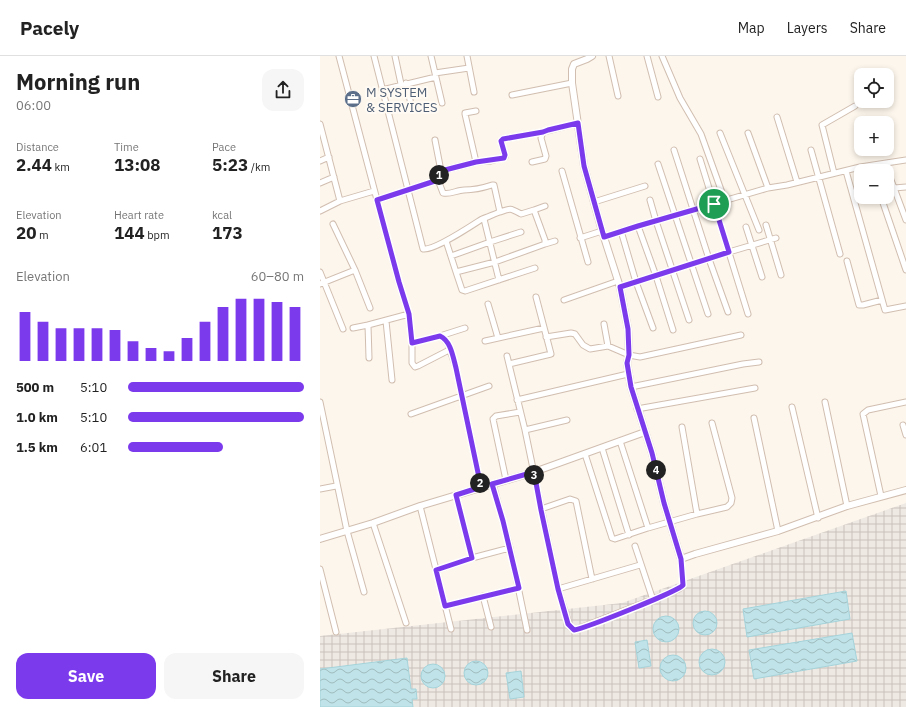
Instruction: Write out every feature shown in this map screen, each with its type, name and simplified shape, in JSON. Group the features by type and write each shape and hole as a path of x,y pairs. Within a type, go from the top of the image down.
{"street":[{"path":"339,56 374,191 409,314 412,343 412,363 415,367 418,366 451,349"},
{"path":"374,56 423,249 427,250 484,219 511,208 521,214 545,206"},
{"path":"395,56 412,104"},
{"path":"431,56 442,103"},
{"path":"467,56 474,92"},
{"path":"507,356 525,430 558,589 568,624 574,630 653,600 682,587 681,559 628,374 628,329 619,284 584,166 572,83 572,68 574,64 592,56"},
{"path":"609,56 618,96"},
{"path":"647,56 658,97"},
{"path":"662,56 680,98 701,134 725,201"},
{"path":"382,90 435,75 469,68"},
{"path":"512,95 572,83"},
{"path":"834,174 822,125 854,107"},
{"path":"476,111 465,114 476,162"},
{"path":"777,117 797,182"},
{"path":"441,171 476,162 504,158 505,155 501,141 503,139 543,132 578,123"},
{"path":"320,124 340,201"},
{"path":"532,162 545,159 546,156 541,138 543,132"},
{"path":"720,133 759,230"},
{"path":"748,133 768,188"},
{"path":"434,140 441,171 439,173 438,180 443,193 446,194 473,190 494,185 500,212"},
{"path":"674,150 728,312"},
{"path":"811,150 840,254"},
{"path":"320,161 329,157"},
{"path":"700,159 748,314"},
{"path":"886,164 906,160"},
{"path":"658,164 690,264 708,314"},
{"path":"580,238 621,231 745,196 768,188 854,170"},
{"path":"562,171 588,262"},
{"path":"846,171 885,310 906,306"},
{"path":"320,182 334,177"},
{"path":"377,200 438,180"},
{"path":"594,202 645,186"},
{"path":"906,187 894,188 906,220"},
{"path":"320,211 340,201 374,191"},
{"path":"650,200 689,320"},
{"path":"883,204 906,270"},
{"path":"534,210 545,240 545,244"},
{"path":"484,219 500,280"},
{"path":"334,224 370,308"},
{"path":"766,225 774,239 781,275"},
{"path":"638,226 673,330"},
{"path":"746,227 762,277"},
{"path":"621,231 636,282 653,328"},
{"path":"451,256 522,232"},
{"path":"564,300 619,284 636,282 774,239"},
{"path":"446,241 462,290 465,292 535,268"},
{"path":"456,272 495,262 555,241"},
{"path":"847,261 859,305 863,306 882,300"},
{"path":"322,283 355,270"},
{"path":"320,272 322,283 343,329"},
{"path":"509,364 551,354 536,297"},
{"path":"488,304 498,338"},
{"path":"353,328 386,321 409,314"},
{"path":"386,321 392,380"},
{"path":"604,324 608,346"},
{"path":"368,325 369,358"},
{"path":"412,343 465,328"},
{"path":"485,341 544,328"},
{"path":"546,337 571,333 575,334 583,345 590,349 608,346 629,355 640,357 741,335"},
{"path":"440,336 444,338 451,349 481,487"},
{"path":"631,387 759,362"},
{"path":"517,400 628,374"},
{"path":"411,414 489,386"},
{"path":"637,409 755,388"},
{"path":"320,402 336,486 364,592"},
{"path":"825,402 847,506"},
{"path":"881,496 863,414 868,410 906,402"},
{"path":"792,407 818,518"},
{"path":"506,480 493,419 496,416 520,412"},
{"path":"754,418 778,531"},
{"path":"525,430 567,420"},
{"path":"586,454 611,536 615,539 670,521 727,507 732,501 712,423"},
{"path":"903,425 906,435"},
{"path":"682,427 697,514"},
{"path":"320,539 373,523 420,506 534,472 645,432"},
{"path":"620,441 648,528"},
{"path":"602,448 629,535"},
{"path":"492,484 510,548 527,630"},
{"path":"320,489 336,486"},
{"path":"681,559 778,531 818,518 847,506 906,490"},
{"path":"456,495 472,558"},
{"path":"541,510 570,499 576,501 592,579"},
{"path":"420,506 451,629"},
{"path":"373,523 406,623"},
{"path":"635,546 640,565 653,600"},
{"path":"436,570 472,558 510,548"},
{"path":"558,589 640,565"},
{"path":"320,569 336,632"},
{"path":"445,606 519,588"},
{"path":"483,596 491,627"}],"shaded area":[{"path":"906,503 906,707 320,707 320,636 622,603"}],"water":[{"path":"846,591 850,619 747,637 743,609"},
{"path":"705,611 714,614 717,623 714,632 705,635 696,632 693,623 696,614"},
{"path":"666,616 675,620 679,629 675,638 666,642 657,638 653,629 657,620"},
{"path":"852,633 857,661 754,679 749,650"},
{"path":"647,640 651,666 639,668 635,642"},
{"path":"712,649 721,653 725,662 721,671 712,675 703,671 699,662 703,653"},
{"path":"673,655 682,659 686,668 682,677 673,681 664,677 660,668 664,659"},
{"path":"407,658 411,689 416,689 417,699 412,699 413,707 320,707 320,669"},
{"path":"476,661 481,662 487,668 487,678 481,684 476,685 471,684 465,678 464,673 465,668 471,662"},
{"path":"433,664 438,665 444,671 444,681 438,687 433,688 428,687 422,681 421,676 422,671 428,665"},
{"path":"521,671 524,697 510,699 506,673"}],"place":[{"name":"M SYSTEM & SERVICES","path":"353,99"}],"route":[{"path":"578,123 584,166 604,237 714,204 729,252 620,287 628,329 628,374 634,398 652,453 664,503 681,559 682,587 653,600 577,629 572,629 568,624 558,589 534,472 492,484 503,521 519,588 445,606 436,570 472,558 456,495 481,487 451,349 444,338 440,336 412,343 409,314 377,200 438,180 439,173 441,171 476,162 504,158 505,155 501,141 503,139 543,132 578,123"}]}
